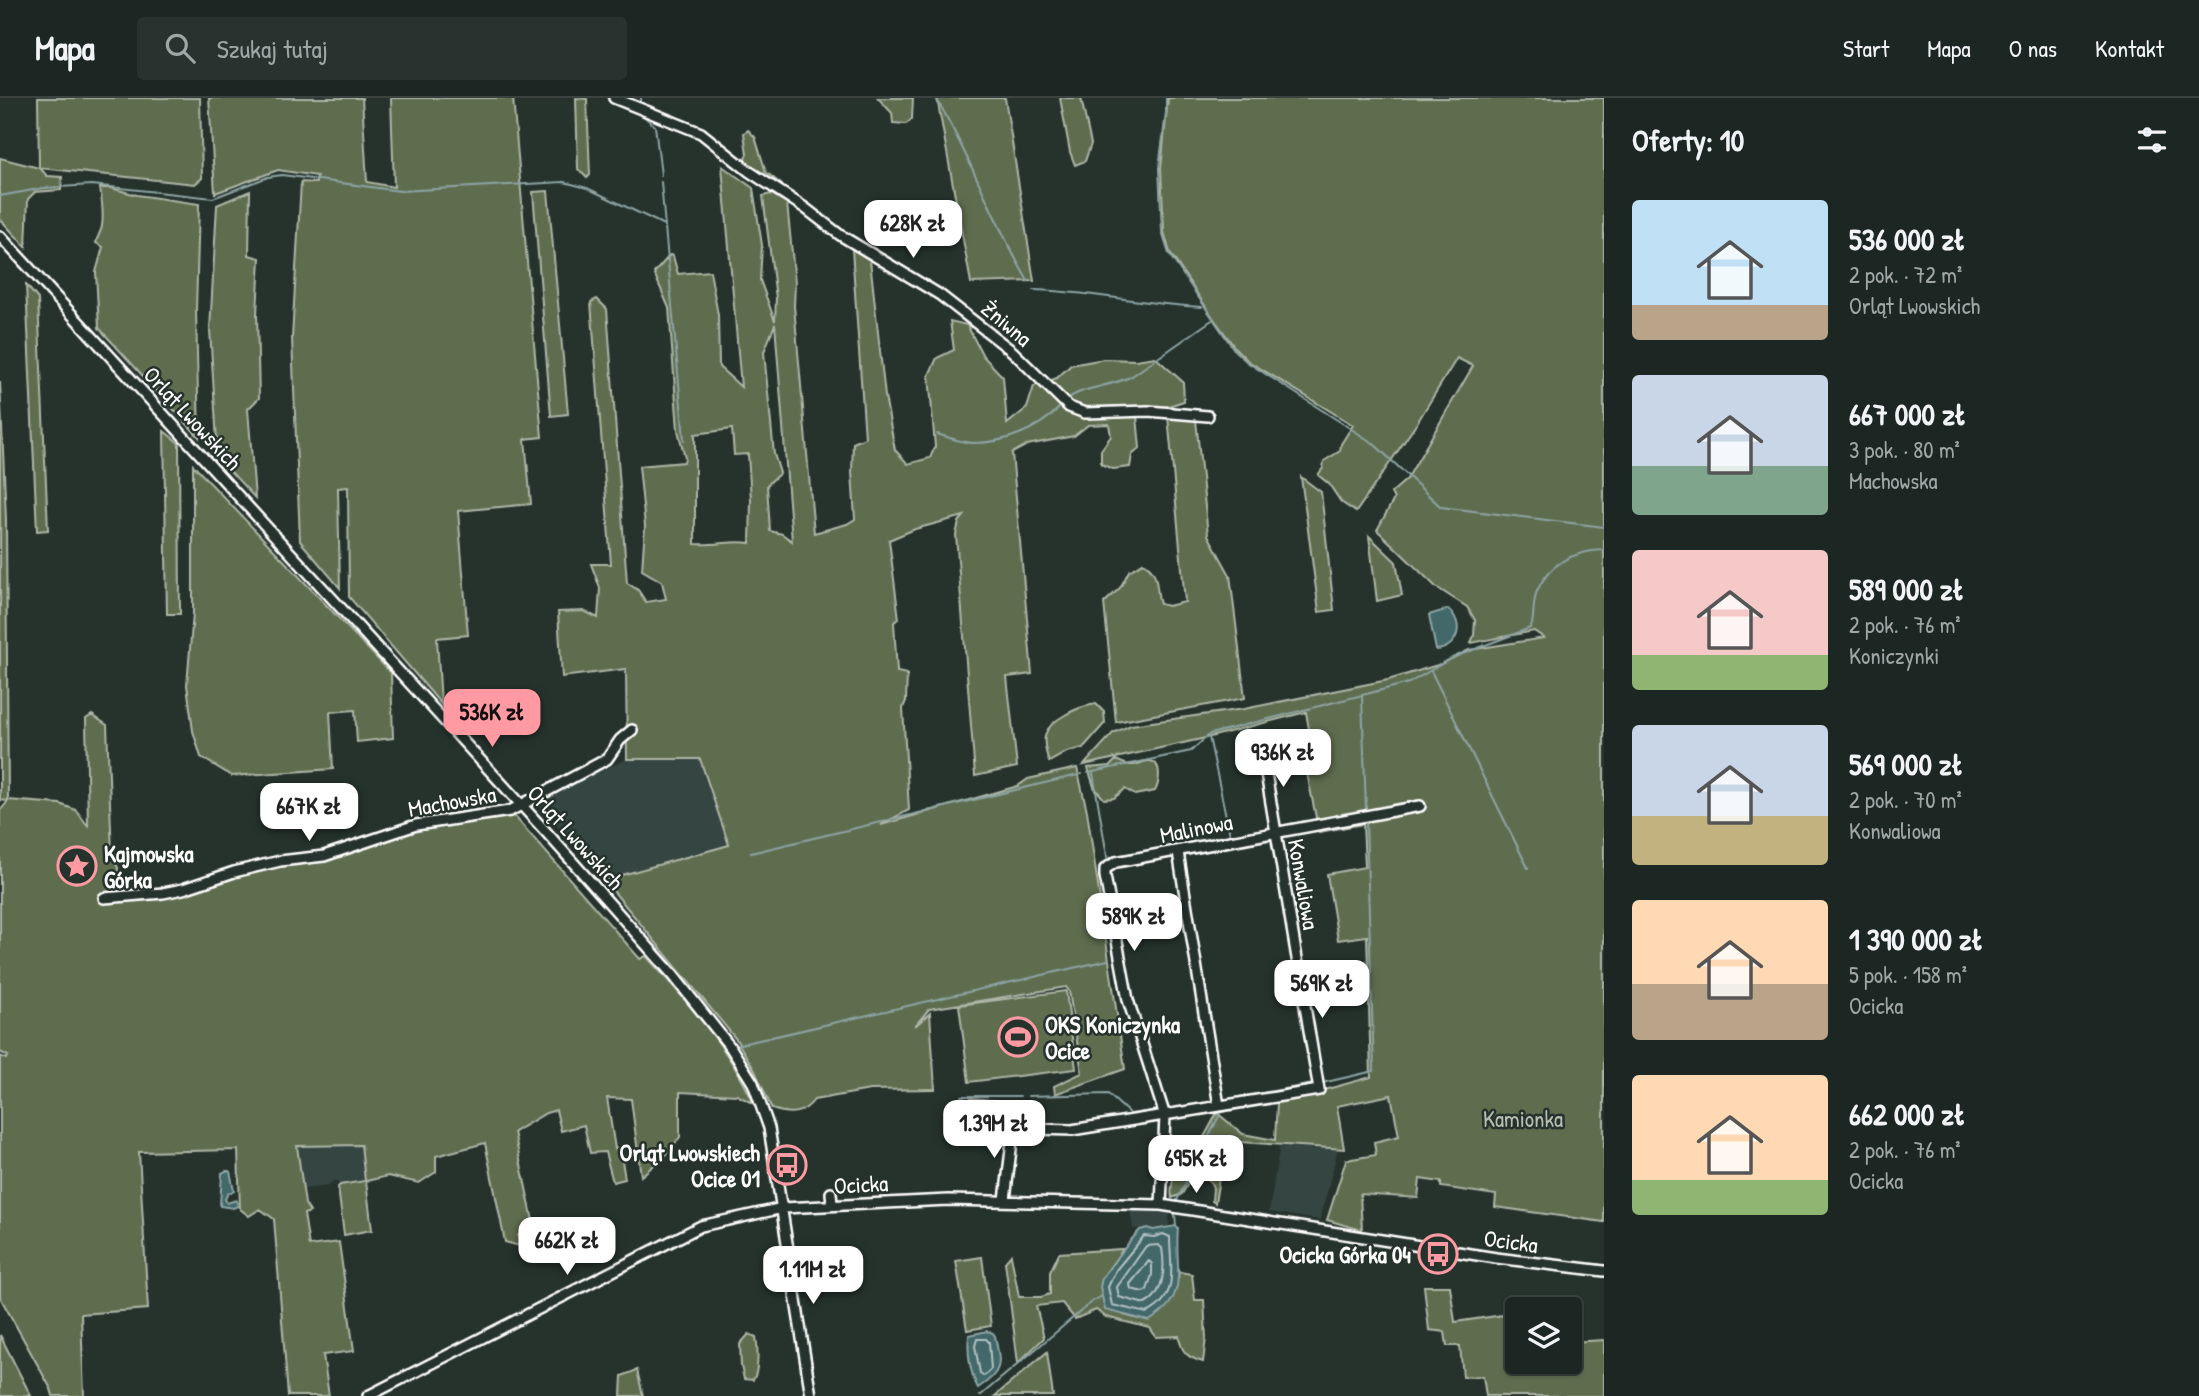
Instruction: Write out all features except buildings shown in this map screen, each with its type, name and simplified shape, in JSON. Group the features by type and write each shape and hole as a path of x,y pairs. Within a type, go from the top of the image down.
{"street":[{"name":"Żniwna","path":"614,98 703,135 750,172 840,235 940,295 1007,347 1069,407 1085,412 1148,411 1208,416"},
{"name":"Orląt Lwowskich","path":"0,236 521,803 673,975 743,1065 760,1100 769,1128 811,1396"},
{"name":"Machowska","path":"104,898 183,889 234,872 280,861 324,856 416,825 510,811 607,759 620,740 632,730"},
{"name":"Konwaliowa","path":"1219,1106 1319,1090 1275,831 1264,749"},
{"name":"Malinowa","path":"1165,1116 1128,1000 1105,869 1116,862 1420,806"},
{"path":"1003,1128 1072,1130 1219,1106 1178,852"},
{"path":"1161,1205 1165,1116"},
{"path":"1005,1200 1012,1141 1018,1130"},
{"path":"831,1193 832,1205"},
{"name":"Ocicka","path":"368,1396 701,1226 783,1208 1005,1200 1161,1205 1510,1260 1604,1271"}],"shaded area":[{"path":"700,758 729,845 604,880 535,800 627,759"},
{"path":"1280,1144 1338,1148 1320,1220 1269,1212"},
{"path":"361,1145 365,1181 340,1185 334,1180 329,1186 303,1189 297,1146"},
{"path":"1130,1208 1170,1210 1168,1228 1133,1229"}],"green space":[{"path":"38,98 200,98 202,178 195,184 40,168 47,176 62,177 61,190 35,192 28,199 26,247 0,219 0,158 39,168"},
{"path":"209,98 362,98 367,182 394,187 391,98 513,98 542,437 525,439 531,504 458,511 468,635 437,638 441,704 349,597 348,487 338,488 340,588 300,541 292,338 301,182 316,183 317,176 278,170 215,193"},
{"path":"576,98 587,99 590,175 587,178 578,169"},
{"path":"878,98 913,98 912,119 906,124 893,123 892,113"},
{"path":"937,98 1005,98 1034,281 971,283"},
{"path":"1060,98 1081,98 1091,144 1085,161 1075,165 1070,152"},
{"name":"Kamionka","path":"1168,98 1604,98 1604,1222 1495,1207 1496,1195 1441,1187 1441,1182 1420,1179 1418,1198 1360,1194 1362,1230 1327,1220 1346,1160 1376,1155 1374,1142 1399,1136 1391,1095 1337,1106 1344,1149 1225,1141 1215,1203 1212,1201 1213,1188 1209,1180 1203,1179 1195,1172 1182,1194 1172,1198 1171,1189 1175,1174 1203,1138 1217,1113 1243,1134 1275,1140 1277,1103 1371,1077 1367,936 1338,940 1327,874 1365,867 1363,824 1319,832 1302,749 1312,747 1306,712 1084,765 1113,733 1131,725 1244,709 1388,680 1441,664 1469,650 1544,638 1534,631 1471,643 1475,620 1467,607 1436,587 1377,530 1394,499 1391,493 1407,479 1473,366 1457,358 1415,426 1356,512 1341,502 1329,484 1318,475 1324,461 1340,451 1341,444 1353,425 1248,361 1214,319 1170,253 1164,232 1161,169"},
{"path":"748,130 755,137 766,172 782,185 781,190 743,163 747,154 744,133"},
{"path":"722,166 753,188 762,245 760,280 775,321 776,298 763,196 771,194 787,203 814,533 847,524 855,519 853,443 865,438 852,249 870,260 885,396 895,450 908,464 930,458 935,447 929,375 937,358 954,350 950,321 967,325 983,356 1003,377 1007,424 1027,408 1034,386 1057,378 1071,365 1104,359 1136,360 1155,357 1183,382 1184,401 1137,416 1140,448 1132,455 1130,467 1113,469 1101,464 1101,450 1111,436 1109,424 1088,425 1074,436 1027,445 1012,453 1032,674 1007,677 1017,767 975,776 956,535 959,522 964,516 915,529 889,540 899,619 894,622 897,672 907,674 906,701 903,708 909,810 881,825 1018,786 1028,779 1077,768 1087,811 1125,1069 1055,1094 1054,1086 1082,1073 1069,991 1066,987 929,1009 915,1026 930,1013 935,1089 870,1090 814,1100 805,1109 795,1112 772,1109 755,1071 736,1039 604,880 729,845 700,759 627,759 626,669 562,677 558,612 584,611 598,618 600,588 591,564 611,564 591,302 597,299 607,309 627,583 638,590 646,602 666,599 662,582 642,570 645,526 639,466 684,462 685,458 678,430 669,308 654,273 670,255 673,256 678,274 710,271 718,315 719,367 741,387","holes":["775,324 792,541 782,534 770,531 767,485 780,473 774,454 764,352","732,429 734,455 748,454 750,543 695,544 695,434"]},
{"path":"100,188 199,204 196,311 199,437 99,328 96,272 103,247 96,243 103,221"},
{"path":"250,191 249,255 260,258 257,314 259,398 248,409 255,498 218,458 210,330 217,205"},
{"path":"548,191 568,414 551,416 533,192"},
{"path":"26,285 38,299 48,530 37,531"},
{"path":"0,381 6,519 8,800 60,804 76,810 88,826 86,719 92,715 107,725 112,855 118,868 118,888 105,896 163,893 234,872 324,856 380,836 510,811 640,959 646,956 691,1007 717,1040 752,1099 752,1103 737,1095 680,1092 680,1137 666,1155 641,1176 631,1099 607,1098 615,1149 620,1148 625,1179 613,1182 605,1152 590,1153 584,1125 561,1131 556,1110 514,1132 535,1230 518,1235 519,1246 505,1242 485,1143 436,1156 436,1172 419,1183 388,1176 366,1181 372,1230 344,1235 338,1187 365,1181 361,1145 297,1146 305,1204 310,1212 304,1214 309,1246 339,1242 354,1351 323,1355 329,1396 288,1396 274,1219 260,1209 249,1216 240,1209 238,1150 139,1152 148,1309 81,1314 84,1396 53,1396 0,1297 0,1056 7,1059 8,1056 0,1052 0,811 8,801 0,800"},
{"path":"1168,416 1196,420 1208,535 1230,575 1245,698 1116,722 1104,603 1120,588 1129,571 1143,563 1155,575 1160,604 1168,606 1185,602"},
{"path":"164,431 179,443 180,614 167,614"},
{"path":"193,465 391,673 393,738 357,742 355,710 330,712 333,769 232,776 201,757 193,731 187,685 193,613"},
{"path":"1301,477 1321,492 1334,610 1319,612"},
{"path":"1369,536 1396,562 1402,595 1377,601"},
{"path":"1096,704 1104,712 1105,723 1083,748 1067,752 1049,762 1044,740 1052,724 1069,713"},
{"path":"1116,760 1131,765 1154,762 1159,774 1155,791 1135,795 1125,789 1114,798 1104,799 1094,787 1088,768 1110,766"},
{"name":"OKS Koniczynka Ocice","path":"1066,991 1076,1069 969,1082 959,1005"},
{"path":"969,1100 1000,1101 1011,1110 1009,1120"},
{"path":"1123,1249 1102,1278 1102,1297 1124,1315 1138,1319 1178,1279 1179,1272 1192,1274 1195,1300 1204,1300 1206,1338 1203,1362 1186,1354 1179,1336 1156,1337 1150,1328 1106,1317 1096,1310 1075,1319 1062,1303 1036,1306 1044,1338 1018,1363 1005,1262 1011,1255 1019,1297 1041,1297 1050,1294 1050,1272 1059,1253"},
{"path":"982,1257 991,1326 967,1330 956,1261"},
{"path":"1424,1286 1450,1286 1455,1322 1505,1315 1505,1374 1582,1374 1582,1341 1604,1340 1604,1396 1486,1396 1483,1376 1463,1377 1460,1346 1447,1346 1445,1332 1429,1330"},
{"path":"749,1334 756,1337 757,1347 757,1366 753,1380 744,1379 741,1366 740,1344"},
{"path":"0,1335 31,1396 0,1396"},
{"path":"1047,1352 1053,1396 995,1396"},
{"path":"637,1370 643,1396 621,1396 622,1376"}],"water":[{"path":"1448,609 1457,621 1457,634 1450,645 1436,650 1429,615"},
{"path":"230,1171 234,1191 228,1193 225,1199 227,1203 236,1200 238,1206 233,1208 220,1206 222,1173"},
{"path":"1176,1226 1178,1281 1171,1302 1149,1321 1105,1310 1100,1287 1102,1278 1131,1240 1140,1230"},
{"path":"987,1331 995,1336 999,1361 996,1372 978,1388 970,1362 969,1335"}],"waterway":[{"path":"641,98 641,103"},
{"path":"936,98 1028,281"},
{"path":"1166,98 1159,168 1162,232 1169,254 1235,351 1247,362 1373,443 1441,507 1604,527"},
{"path":"641,114 655,126 661,175"},
{"path":"0,196 44,188 92,185 213,198 268,177 282,175 400,191 564,182 587,188 664,225"},
{"path":"661,182 684,440"},
{"path":"1033,290 1202,307"},
{"path":"1067,399 1082,391 1132,376 1212,320"},
{"path":"937,434 969,443 997,441 1031,429 1059,408"},
{"path":"1088,773 1191,751 1210,734 1409,683 1452,658 1530,628 1536,595 1549,573 1573,556 1604,550"},
{"path":"1431,671 1528,868"},
{"path":"1362,696 1366,810"},
{"path":"1209,737 1230,835"},
{"path":"1093,773 1108,862"},
{"path":"751,853 1082,774"},
{"path":"1322,1083 1374,1071 1366,821"},
{"path":"1110,871 1118,920"},
{"path":"737,1045 1108,960"},
{"path":"1222,1100 1313,1084"},
{"path":"1028,1096 1108,1094 1130,1114 1159,1110"},
{"path":"961,1096 1020,1096"},
{"path":"1167,1109 1214,1102"},
{"path":"1177,1200 1221,1112"},
{"path":"1175,1214 1176,1226"},
{"path":"980,1396 1102,1296"}],"place":[{"name":"Kajmowska Górka","path":"77,866"},
{"name":"OKS Koniczynka Ocice","path":"1018,1037"},
{"name":"Orląt Lwowskiech Ocice 01","path":"787,1165"},
{"name":"Ocicka Górka 04","path":"1438,1254"}]}
